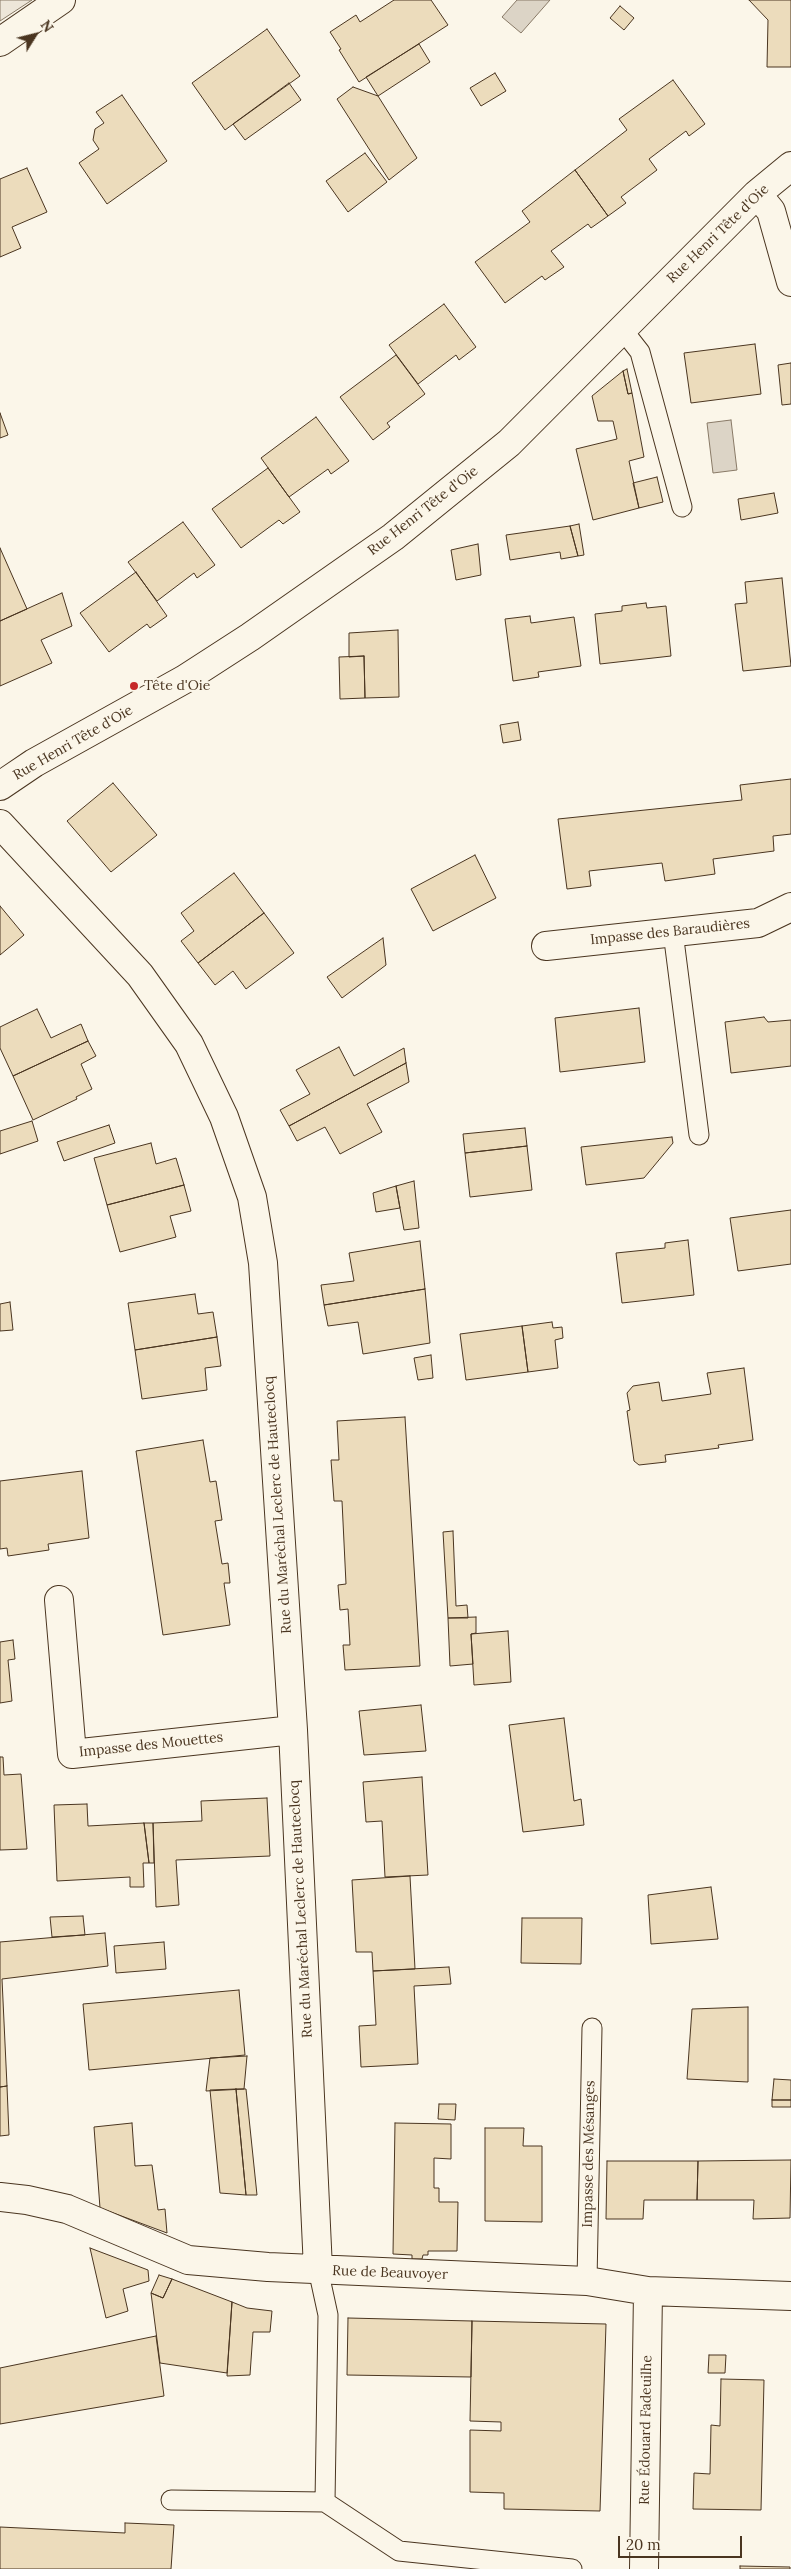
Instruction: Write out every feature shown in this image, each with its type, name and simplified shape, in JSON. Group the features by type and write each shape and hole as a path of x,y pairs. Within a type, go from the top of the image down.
{"street":[{"path":"0,42 62,0"},
{"name":"Rue Henri Tête d'Oie","path":"0,786 34,763 185,679 250,638 393,537 509,443 757,194 791,166"},
{"path":"757,194 771,211 791,282"},
{"name":"Rue du Maréchal Leclerc de Hauteclocq","path":"0,824 140,975 188,1044 224,1117 252,1197 262,1262 293,1730 318,2270"},
{"name":"Impasse des Baraudières","path":"546,946 758,923 791,907"},
{"name":"Impasse des Mouettes","path":"59,1600 72,1754 293,1730"},
{"name":"Rue de Beauvoyer","path":"0,2197 27,2200 66,2209 188,2260 318,2270 587,2281 648,2291 791,2296"},
{"name":"Rue Édouard Fadeuilhe","path":"644,2569 648,2291"}],"lane":[{"path":"622,329 640,352 682,507"},
{"path":"673,932 699,1135"},
{"name":"Impasse des Mésanges","path":"587,2281 592,2028"},
{"path":"318,2270 328,2315 325,2502"},
{"path":"171,2500 325,2502 399,2551 572,2569"}],"shaded area":[{"path":"0,0 32,0 0,21"},
{"path":"517,0 550,0 521,33 502,17"},
{"path":"731,420 737,470 713,473 707,423"}],"building":[{"path":"394,0 431,0 448,25 359,82 330,32 356,15 360,22"},
{"path":"749,0 791,0 791,67 767,67 768,20"},
{"path":"620,6 634,18 624,30 610,18"},
{"path":"267,29 300,76 225,130 192,83"},
{"path":"419,44 430,62 378,96 366,77"},
{"path":"495,73 506,91 481,106 470,88"},
{"path":"673,80 705,124 689,136 686,131 649,159 657,170 621,197 626,203 608,216 575,170 627,130 619,119"},
{"path":"289,83 301,100 245,140 233,124"},
{"path":"353,87 378,96 417,158 389,180 337,99"},
{"path":"122,95 167,161 107,204 79,163 99,149 93,140 95,129 104,123 96,112"},
{"path":"365,153 387,182 348,212 326,181"},
{"path":"27,168 47,212 12,227 21,248 0,257 0,179"},
{"path":"575,170 608,216 591,228 588,224 551,251 564,267 545,280 542,276 505,303 475,262 530,222 522,211"},
{"path":"444,304 476,347 459,360 456,355 418,384 389,345"},
{"path":"755,344 761,394 691,403 684,353"},
{"path":"396,355 425,394 387,423 390,427 373,440 340,397"},
{"path":"791,363 791,404 782,405 778,365"},
{"path":"627,369 632,393 628,394 623,371"},
{"path":"623,371 628,394 632,393 644,457 629,461 639,508 593,520 576,449 617,439 613,421 598,421 592,396"},
{"path":"0,413 8,435 0,438"},
{"path":"316,417 349,461 331,474 328,469 289,497 261,458"},
{"path":"268,468 300,512 283,524 279,520 241,548 212,509"},
{"path":"657,477 663,502 639,508 633,483"},
{"path":"774,493 778,513 741,520 738,499"},
{"path":"183,522 215,565 197,578 194,573 157,601 128,562"},
{"path":"579,524 584,555 578,556 570,526"},
{"path":"570,526 578,556 561,559 560,552 510,560 506,535"},
{"path":"478,544 481,575 456,580 451,550"},
{"path":"0,548 27,609 0,621"},
{"path":"136,572 167,616 150,628 147,624 109,652 80,613"},
{"path":"782,578 791,666 743,671 735,604 747,603 745,582"},
{"path":"62,593 72,626 41,640 52,663 0,686 0,621"},
{"path":"646,603 647,608 666,606 671,656 600,664 595,614 622,611 622,606"},
{"path":"530,616 531,623 574,617 581,666 538,672 539,677 513,681 505,619"},
{"path":"398,630 399,697 365,698 364,656 349,657 349,633"},
{"path":"364,656 365,698 340,699 339,657"},
{"path":"518,722 521,740 503,743 500,725"},
{"path":"791,779 791,834 773,836 774,851 713,859 715,874 665,881 662,863 589,871 591,886 567,889 558,819 742,800 740,785"},
{"path":"113,783 157,835 111,872 67,821"},
{"path":"475,855 496,898 433,931 411,889"},
{"path":"234,873 264,913 198,963 181,941 194,931 181,913"},
{"path":"0,906 24,935 0,955"},
{"path":"264,913 294,953 246,989 233,971 215,985 198,963"},
{"path":"383,938 386,965 342,998 327,977"},
{"path":"639,1008 645,1062 560,1072 555,1018"},
{"path":"37,1009 51,1038 81,1024 88,1041 13,1076 0,1048 0,1027"},
{"path":"764,1017 768,1022 791,1020 791,1066 731,1073 725,1022"},
{"path":"88,1041 96,1056 81,1064 92,1089 76,1097 77,1099 33,1120 13,1076"},
{"path":"339,1047 354,1076 404,1048 406,1063 289,1126 280,1110 310,1094 296,1070"},
{"path":"406,1063 409,1082 367,1104 382,1132 340,1154 325,1127 297,1141 289,1126"},
{"path":"32,1121 38,1141 0,1154 0,1131"},
{"path":"109,1125 115,1143 64,1161 57,1142"},
{"path":"525,1128 527,1146 465,1153 463,1134"},
{"path":"672,1137 673,1143 644,1178 586,1185 581,1147"},
{"path":"151,1143 156,1164 176,1158 184,1185 107,1205 94,1158"},
{"path":"527,1146 532,1190 470,1197 465,1153"},
{"path":"414,1181 419,1228 404,1230 396,1186"},
{"path":"184,1185 191,1211 170,1216 176,1237 120,1252 107,1205"},
{"path":"396,1186 400,1208 376,1212 373,1193"},
{"path":"791,1210 791,1264 738,1271 730,1218"},
{"path":"688,1240 694,1295 622,1303 616,1253 665,1248 665,1243"},
{"path":"420,1241 425,1289 324,1305 321,1285 354,1281 349,1253"},
{"path":"425,1289 430,1343 363,1354 358,1322 328,1326 324,1305"},
{"path":"195,1294 198,1314 213,1312 217,1337 135,1350 128,1303"},
{"path":"10,1302 13,1330 0,1331 0,1304"},
{"path":"552,1322 553,1328 562,1327 563,1338 555,1340 558,1368 528,1372 522,1326"},
{"path":"522,1326 528,1372 466,1380 460,1334"},
{"path":"217,1337 221,1366 205,1368 207,1390 142,1399 135,1350"},
{"path":"431,1355 433,1378 418,1380 414,1358"},
{"path":"744,1368 753,1440 718,1445 719,1448 665,1455 666,1462 639,1465 634,1461 627,1411 630,1410 627,1393 633,1386 659,1382 662,1401 711,1394 707,1373"},
{"path":"405,1417 420,1666 345,1670 343,1645 350,1645 348,1609 340,1610 338,1585 346,1584 342,1501 334,1501 331,1460 339,1460 337,1421"},
{"path":"203,1440 210,1482 216,1481 222,1520 215,1521 222,1564 228,1563 230,1583 224,1583 230,1625 163,1635 136,1451"},
{"path":"82,1471 89,1538 48,1544 49,1550 8,1556 7,1548 0,1549 0,1481"},
{"path":"453,1531 456,1606 467,1605 468,1618 448,1618 443,1532"},
{"path":"476,1617 476,1633 471,1634 473,1664 450,1666 448,1618"},
{"path":"508,1631 511,1682 474,1685 471,1634"},
{"path":"13,1640 15,1659 8,1660 12,1701 0,1703 0,1642"},
{"path":"421,1705 426,1751 364,1755 359,1711"},
{"path":"564,1718 574,1801 581,1799 584,1825 523,1832 509,1725"},
{"path":"0,1757 3,1757 4,1775 21,1774 27,1849 0,1850"},
{"path":"422,1777 428,1875 385,1877 382,1821 366,1822 363,1782"},
{"path":"267,1798 270,1856 176,1860 179,1905 156,1907 153,1823 202,1821 201,1801"},
{"path":"87,1804 88,1826 144,1823 149,1863 143,1863 144,1887 130,1887 130,1877 57,1881 54,1805"},
{"path":"144,1823 153,1823 154,1863 149,1863"},
{"path":"410,1876 415,1969 373,1971 372,1952 356,1952 352,1880"},
{"path":"711,1887 718,1939 651,1944 648,1895"},
{"path":"83,1916 85,1935 52,1937 50,1917"},
{"path":"522,1918 582,1918 581,1964 521,1963"},
{"path":"105,1933 108,1966 2,1979 7,2086 0,2087 0,1942"},
{"path":"164,1942 166,1969 116,1973 114,1946"},
{"path":"449,1967 451,1984 414,1986 418,2064 361,2067 359,2026 376,2025 373,1971"},
{"path":"239,1990 245,2055 89,2070 83,2004"},
{"path":"748,2007 748,2082 687,2079 692,2009"},
{"path":"247,2056 244,2089 206,2091 210,2058"},
{"path":"774,2079 791,2080 791,2100 772,2100"},
{"path":"7,2086 9,2135 0,2136 0,2087"},
{"path":"236,2089 246,2195 220,2193 210,2090"},
{"path":"236,2089 246,2089 257,2195 246,2195"},
{"path":"772,2100 791,2100 791,2107 772,2107"},
{"path":"439,2104 456,2104 455,2120 438,2119"},
{"path":"132,2123 135,2166 152,2165 158,2210 165,2209 167,2233 100,2208 94,2127"},
{"path":"395,2123 451,2124 451,2159 434,2158 434,2188 439,2188 439,2202 458,2202 457,2251 428,2251 428,2255 423,2255 422,2259 412,2259 412,2255 393,2254"},
{"path":"485,2128 524,2128 523,2146 542,2146 542,2222 485,2221"},
{"path":"791,2160 790,2218 753,2219 754,2200 697,2200 698,2161"},
{"path":"607,2161 698,2161 697,2200 644,2200 643,2219 606,2219"},
{"path":"90,2248 148,2270 149,2281 123,2289 128,2311 106,2318"},
{"path":"159,2275 172,2279 163,2298 151,2293"},
{"path":"172,2279 232,2302 227,2373 160,2363 151,2293 163,2298"},
{"path":"232,2302 247,2308 272,2311 270,2332 253,2332 250,2375 227,2376"},
{"path":"348,2318 472,2321 471,2377 347,2375"},
{"path":"472,2321 606,2324 600,2511 504,2509 504,2493 470,2492 470,2430 501,2431 501,2422 470,2421"},
{"path":"156,2336 164,2396 0,2424 0,2368"},
{"path":"709,2355 726,2355 725,2373 708,2373"},
{"path":"721,2379 764,2380 761,2510 693,2509 694,2473 710,2474 711,2425 720,2426"},
{"path":"125,2523 174,2525 171,2569 0,2569 0,2527 125,2533"},
{"path":"740,2566 790,2567 790,2569 740,2569"}],"place":[{"name":"Tête d'Oie","path":"134,686"}]}
